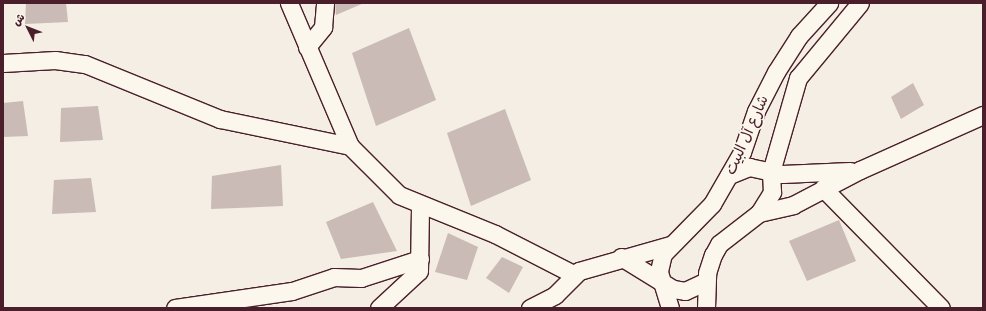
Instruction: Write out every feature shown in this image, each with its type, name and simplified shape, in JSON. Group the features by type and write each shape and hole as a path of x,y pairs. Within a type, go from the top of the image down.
{"street":[{"path":"289,3 350,146 390,190 420,206 495,234 573,274"},
{"path":"307,47 323,27 325,3"},
{"name":"شارع آل البيت","path":"670,308 662,284 660,263 670,245 712,204 729,175 776,72 799,36 829,3"},
{"name":"شارع آل البيت","path":"706,308 706,282 719,244 759,213 772,192 771,172 798,78 860,3"},
{"path":"3,63 55,60 84,64 220,119 350,146"},
{"path":"759,213 781,210 860,170 983,115"},
{"path":"729,175 749,167 771,172 806,174 860,170"},
{"path":"823,188 942,308"},
{"path":"379,308 415,277 420,259 420,206"},
{"path":"530,308 555,295 573,274 621,257 670,245"},
{"path":"621,257 662,284 685,291 706,282"},
{"path":"175,308 292,291 334,277 361,278 420,259"}],"building":[{"path":"26,3 66,3 68,22 25,24"},
{"path":"335,3 364,3 336,15"},
{"path":"409,28 436,100 376,126 352,53"},
{"path":"913,83 924,105 901,119 891,97"},
{"path":"23,101 28,136 3,137 3,103"},
{"path":"98,106 103,140 60,142 61,108"},
{"path":"505,109 531,180 471,206 447,133"},
{"path":"281,165 283,206 211,209 212,176"},
{"path":"91,178 96,212 52,214 54,180"},
{"path":"373,202 397,251 341,259 326,222"},
{"path":"839,220 856,261 807,281 789,241"},
{"path":"448,233 478,247 467,280 435,272"},
{"path":"502,257 523,267 509,293 486,278"}]}
